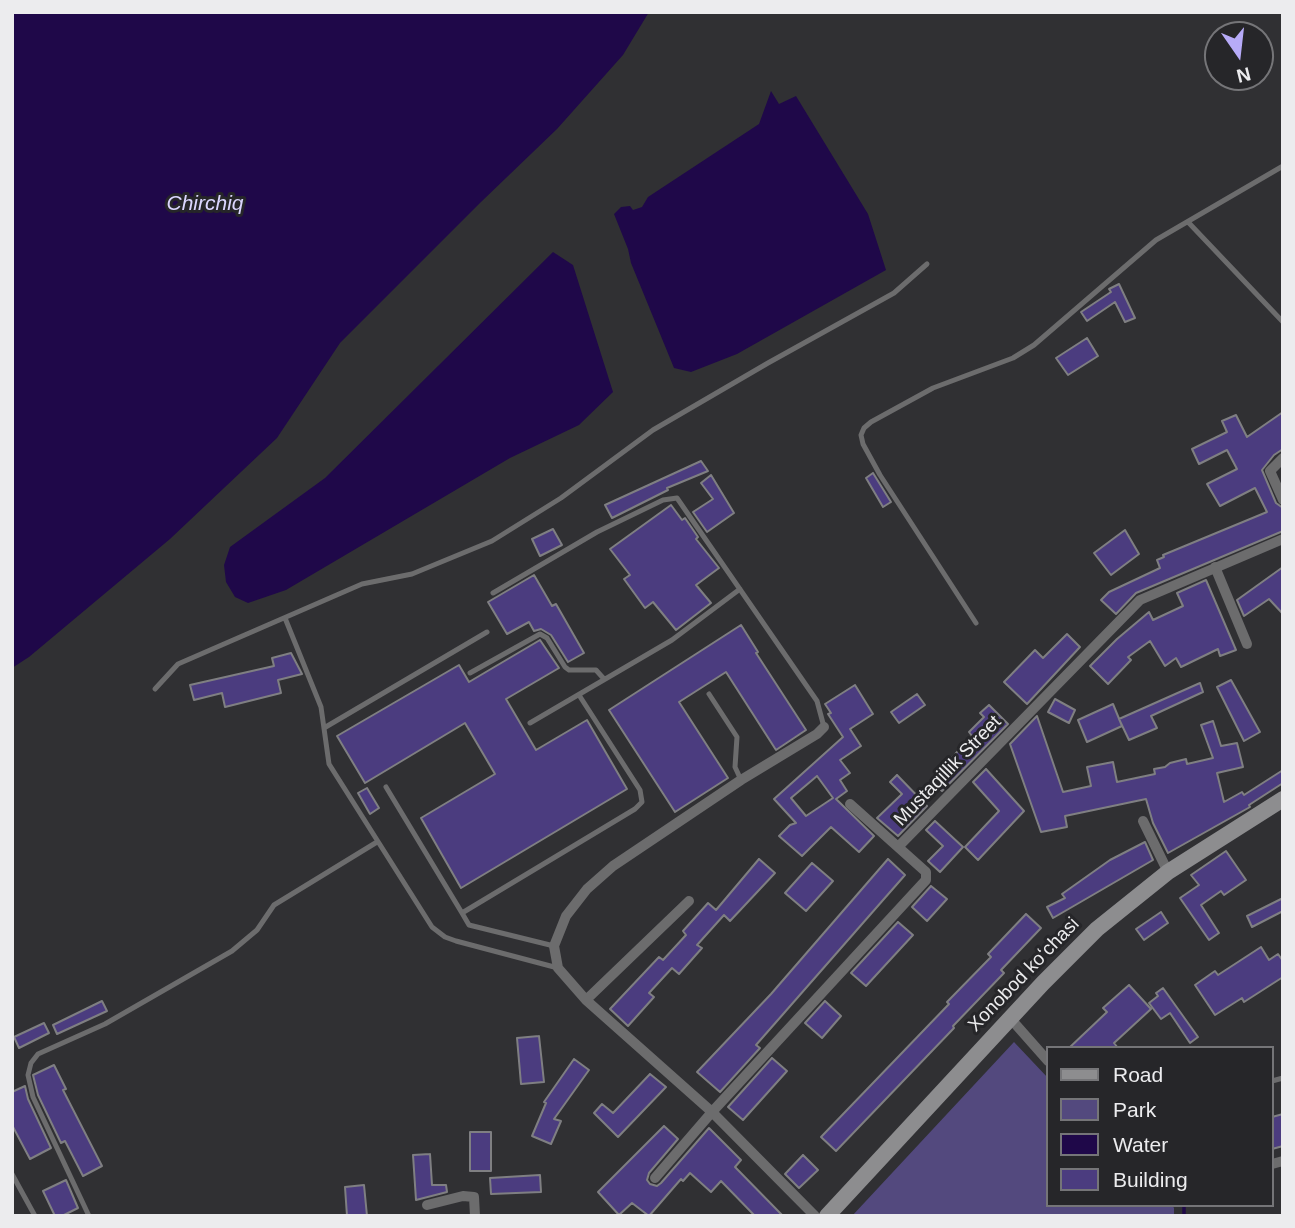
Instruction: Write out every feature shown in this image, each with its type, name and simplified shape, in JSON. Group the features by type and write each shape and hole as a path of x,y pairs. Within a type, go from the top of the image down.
{"main road":[{"name":"Xonobod koʻchasi","path":"827,1216 1010,1018 1097,929 1168,872 1283,799"}],"street":[{"path":"1283,458 1270,471 1283,500"},
{"name":"Mustaqillik Street","path":"655,1178 712,1112 926,880 926,872 898,847 1140,600 1283,539"},
{"path":"1215,567 1247,644"},
{"path":"815,1216 712,1112 586,1000 558,968 554,946 566,916 595,882 648,841 824,727"},
{"path":"850,804 898,847"},
{"path":"1143,821 1168,872"},
{"path":"586,1000 689,901"},
{"path":"1010,1018 1046,1059"},
{"path":"427,1205 463,1196 474,1197 475,1216"}],"lane":[{"path":"976,623 880,475 863,444 861,435 864,428 933,388 1013,358 1034,345 1156,240 1283,166"},
{"path":"1188,222 1283,322"},
{"path":"155,689 178,664 362,584 412,574 492,541 561,498 653,430 894,293 927,264"},
{"path":"493,593 597,531 671,497 677,498 817,701 824,727"},
{"path":"530,723 672,640 740,589"},
{"path":"285,618 321,707 329,764 423,916 445,937 558,968"},
{"path":"324,728 487,632"},
{"path":"470,673 540,634 547,638 569,670 596,670 604,679"},
{"path":"709,694 737,737 736,766 741,780"},
{"path":"462,914 635,809 642,802 640,790 579,695"},
{"path":"386,787 468,925 554,946"},
{"path":"89,1216 33,1097 28,1075 31,1063 38,1054 105,1024 232,951 257,930 274,905 377,842"},
{"path":"12,1174 35,1216"}],"green space":[{"path":"1014,1042 1046,1076 1046,1207 1174,1208 1174,1216 852,1216"}],"water":[{"name":"Chirchiq","path":"12,12 649,12 623,55 557,129 340,343 277,438 170,539 29,657 12,668"},
{"path":"771,91 779,104 796,96 868,214 886,270 737,354 691,372 674,368 614,214 621,207 630,206 633,210 642,207 648,197 759,124"},
{"path":"553,252 573,265 613,392 579,425 510,458 286,590 248,603 235,597 226,582 224,565 230,547 325,478"}],"building":[{"path":"1119,284 1135,318 1125,322 1115,302 1087,321 1081,312"},
{"path":"1087,338 1098,356 1068,375 1056,358"},
{"path":"1283,412 1283,449 1274,455 1262,470 1276,503 1283,508 1283,531 1136,593 1116,614 1101,600 1109,592 1160,568 1157,560 1164,557 1163,555 1267,512 1255,488 1220,506 1207,484 1237,469 1227,450 1199,464 1192,449 1227,432 1222,421 1236,415 1247,437"},
{"path":"701,461 708,471 667,488 668,490 612,518 605,505"},
{"path":"873,473 891,502 883,507 866,478"},
{"path":"711,475 734,513 707,532 693,512 713,499 701,483"},
{"path":"671,505 682,520 685,518 698,537 696,539 719,568 696,585 711,603 676,630 653,602 645,608 624,579 630,575 610,549"},
{"path":"553,529 562,545 540,556 532,539"},
{"path":"1125,530 1139,554 1111,575 1094,553"},
{"path":"1283,567 1283,614 1269,599 1244,616 1237,600"},
{"path":"534,575 552,606 556,604 584,653 568,662 551,635 541,629 534,631 529,622 507,634 488,602"},
{"path":"1206,580 1236,650 1220,656 1218,649 1181,667 1176,658 1165,666 1150,641 1128,657 1131,660 1108,684 1090,666 1149,612 1153,620 1183,606 1177,593"},
{"path":"741,625 806,730 776,750 726,672 679,702 728,778 675,812 609,710"},
{"path":"1067,634 1080,647 1027,704 1004,682 1035,650 1043,658"},
{"path":"540,640 559,668 506,699 536,750 587,720 627,789 461,888 421,818 495,774 465,723 365,783 337,736 459,665 469,682"},
{"path":"291,653 302,674 278,680 281,693 225,707 222,693 194,700 190,685 274,666 272,658"},
{"path":"1231,680 1260,732 1244,741 1217,687"},
{"path":"1200,683 1203,692 1151,716 1157,728 1129,740 1119,719"},
{"path":"855,685 873,714 850,729 861,746 840,760 850,773 840,780 847,791 836,799 874,836 859,852 831,827 802,856 779,836 796,823 774,799 843,737 828,714 831,713 825,704","holes":["817,776 833,798 806,816 791,798"]},
{"path":"917,694 925,705 899,723 891,712"},
{"path":"1055,699 1075,710 1069,723 1048,712"},
{"path":"1113,704 1122,726 1087,742 1078,720"},
{"path":"989,705 1008,724 942,791 931,780 972,736 969,732 984,717 980,713"},
{"path":"1037,716 1063,792 1091,786 1087,767 1113,762 1117,782 1155,774 1154,769 1186,759 1187,764 1213,758 1201,725 1213,721 1221,746 1237,743 1243,767 1217,773 1224,802 1242,792 1244,795 1283,770 1283,783 1249,805 1250,807 1168,853 1153,823 1146,799 1065,816 1067,827 1041,832 1010,744"},
{"path":"986,769 1024,811 978,860 965,847 999,811 973,782"},
{"path":"897,775 927,806 898,836 877,818 902,794 890,782"},
{"path":"367,788 379,808 370,814 358,793"},
{"path":"935,821 963,847 940,872 928,861 943,846 926,830"},
{"path":"1145,842 1153,860 1053,918 1047,907 1065,898 1062,894 1110,860"},
{"path":"1226,851 1246,880 1224,895 1221,891 1201,905 1219,933 1209,940 1180,898 1199,885 1191,875"},
{"path":"759,859 775,873 730,921 724,915 697,945 702,948 679,974 672,968 649,993 654,997 628,1026 610,1009 659,957 663,960 686,935 683,931 708,903 716,910"},
{"path":"888,859 905,875 756,1045 760,1048 720,1092 697,1072 771,994"},
{"path":"812,863 833,881 806,911 785,893"},
{"path":"931,886 947,899 927,921 912,907"},
{"path":"1283,898 1283,911 1252,927 1247,916"},
{"path":"1161,912 1168,923 1144,940 1136,929"},
{"path":"1026,914 1041,928 1001,970 1004,973 954,1028 836,1151 821,1137 949,1004 947,1002 991,957 988,954"},
{"path":"898,922 913,935 866,986 851,973"},
{"path":"1261,947 1269,960 1278,954 1283,961 1283,977 1244,1002 1242,998 1215,1015 1195,985 1215,971 1218,975"},
{"path":"1129,985 1151,1009 1114,1043 1116,1046 1071,1046 1107,1012 1103,1008"},
{"path":"1163,988 1198,1037 1190,1043 1170,1013 1161,1019 1149,1003"},
{"path":"102,1001 107,1011 57,1034 53,1025"},
{"path":"825,1001 841,1016 822,1038 805,1023"},
{"path":"44,1023 49,1033 19,1048 14,1037"},
{"path":"539,1036 544,1082 521,1084 517,1038"},
{"path":"772,1058 787,1071 743,1120 728,1107"},
{"path":"574,1059 589,1070 554,1119 561,1121 551,1144 532,1136 546,1103 544,1102"},
{"path":"54,1065 66,1089 63,1090 102,1166 83,1176 65,1141 61,1143 38,1095 33,1075"},
{"path":"650,1074 666,1087 618,1137 594,1113 602,1104 613,1113"},
{"path":"25,1086 28,1099 51,1148 30,1159 12,1125 12,1092"},
{"path":"1283,1114 1283,1146 1274,1148 1274,1116"},
{"path":"664,1126 678,1139 649,1173 647,1180 650,1184 657,1186 661,1183 709,1128 741,1160 735,1167 783,1216 755,1216 721,1181 711,1192 690,1173 683,1181 681,1179 649,1216 632,1203 619,1215 598,1192"},
{"path":"470,1132 491,1132 491,1171 470,1171"},
{"path":"430,1154 432,1185 446,1185 447,1192 416,1200 413,1155"},
{"path":"803,1155 818,1170 799,1188 785,1174"},
{"path":"540,1175 541,1192 491,1194 490,1178"},
{"path":"66,1180 78,1208 62,1216 55,1216 43,1191"},
{"path":"364,1185 367,1216 347,1216 345,1187"}],"waterway":[{"path":"1184,1207 1184,1216"}]}
